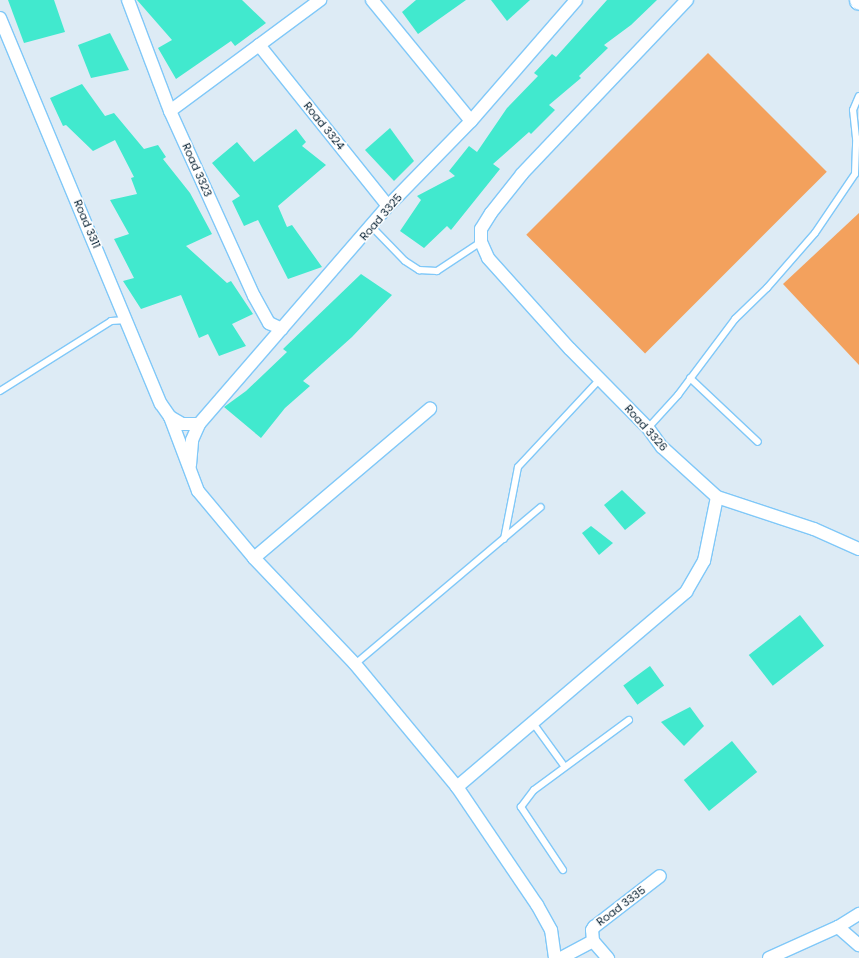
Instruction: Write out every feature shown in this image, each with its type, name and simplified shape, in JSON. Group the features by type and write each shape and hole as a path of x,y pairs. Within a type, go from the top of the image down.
{"street":[{"name":"Road 3323","path":"128,0 170,110 254,296 269,324 282,329"},
{"path":"170,110 320,0"},
{"path":"372,0 471,121"},
{"name":"Road 3325","path":"199,424 372,227 388,206 471,121 576,0"},
{"path":"481,242 481,229 491,212 522,174 687,0"},
{"name":"Road 3311","path":"0,18 162,404 170,417 198,491 254,558 355,664 456,787 538,905 551,930 555,958"},
{"name":"Road 3324","path":"259,45 388,206"},
{"name":"Road 3326","path":"481,242 488,258 648,428 662,447 717,497 814,529 859,549"},
{"path":"254,558 430,409"},
{"path":"170,417 182,424 199,424 190,457 191,474"},
{"path":"456,787 686,592 704,561 717,497"},
{"name":"Road 3335","path":"608,958 593,941 592,930 660,876"},
{"path":"769,958 838,926 859,914"},
{"path":"838,926 859,945"},
{"name":"Road 3335","path":"561,958 593,941"}],"lane":[{"path":"648,428 690,378 735,319 768,288 815,233 855,174 856,138 852,110 859,96"},
{"path":"372,227 405,260 419,270 437,271 481,242"},
{"path":"0,391 111,321 128,320"},
{"path":"504,539 513,484 518,467 600,378"},
{"path":"690,378 758,442"},
{"path":"355,664 542,507"},
{"path":"563,870 524,815 521,806 534,790 629,720"},
{"path":"533,723 565,767"}],"shaded area":[{"path":"708,53 827,172 645,354 526,235"},
{"path":"859,213 859,365 783,284"}],"building":[{"path":"8,0 54,0 65,32 24,43"},
{"path":"137,0 242,0 266,23 235,46 231,41 176,79 158,48 172,40"},
{"path":"416,0 466,0 418,34 402,12"},
{"path":"491,0 530,0 507,21"},
{"path":"607,0 657,0 631,25 604,45 608,48 579,76 581,78 549,105 555,110 531,134 529,132 493,164 500,169 451,230 447,226 424,248 400,231 421,200 417,196 455,176 449,171 469,146 477,152 507,108 538,76 534,73 552,54 556,57"},
{"path":"110,33 129,70 91,78 78,45"},
{"path":"82,84 105,116 114,113 144,149 158,145 166,157 163,159 190,193 212,234 186,246 227,283 231,281 253,314 232,324 246,346 219,356 208,334 199,338 181,295 141,309 123,281 134,278 114,239 129,234 110,200 137,194 131,178 134,177 115,140 93,151 66,125 63,126 50,98"},
{"path":"390,128 414,161 394,181 365,150"},
{"path":"296,129 306,142 302,146 326,165 278,206 287,227 292,225 322,267 288,279 258,220 244,226 232,201 240,196 212,163 237,142 254,162"},
{"path":"361,274 392,295 352,337 303,381 310,386 285,408 261,438 224,407 246,391 287,352 283,349"},
{"path":"622,490 646,513 625,530 604,505"},
{"path":"591,526 613,543 599,555 582,533"},
{"path":"800,615 824,646 773,686 749,655"},
{"path":"650,666 664,685 637,705 623,685"},
{"path":"690,707 704,726 684,746 661,722"},
{"path":"732,741 757,772 709,811 684,780"}]}
